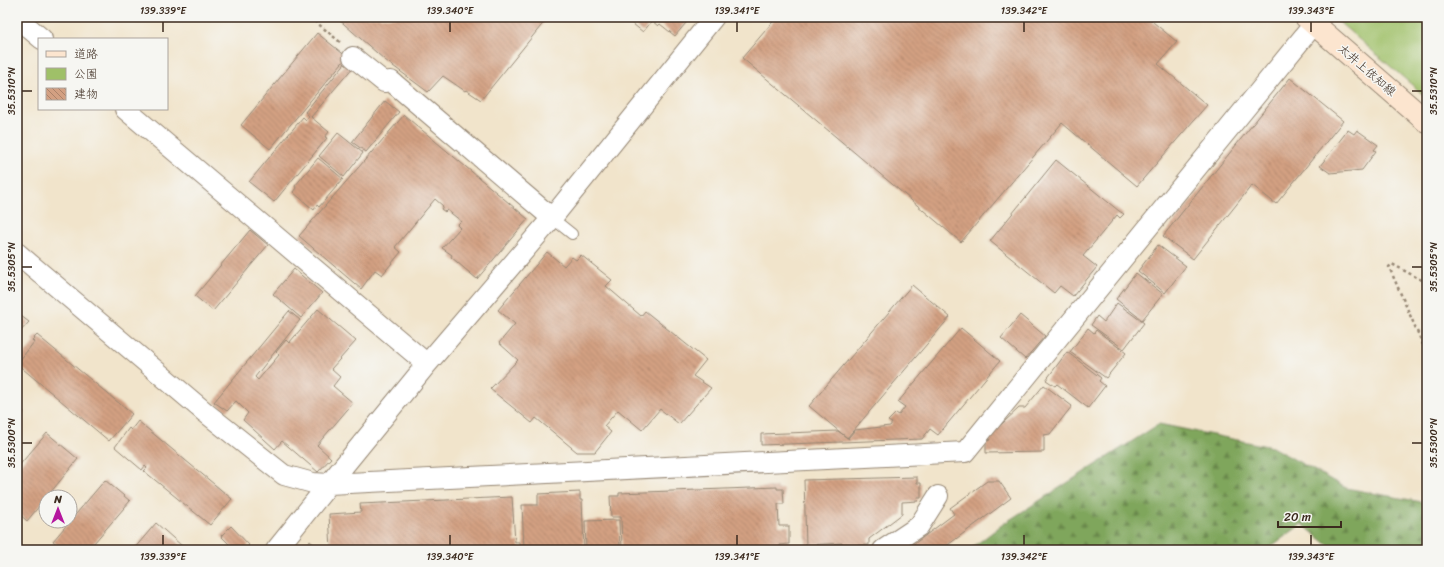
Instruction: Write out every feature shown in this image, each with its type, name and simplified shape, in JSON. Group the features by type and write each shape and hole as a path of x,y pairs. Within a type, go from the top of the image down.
{"main road":[{"name":"太井上依知線","path":"1310,20 1427,122"}],"street":[{"path":"276,550 427,364 552,218 714,17"},
{"path":"17,18 41,38"},
{"path":"17,253 206,413 284,475 313,483 329,484 965,452 1310,20"},
{"path":"353,57 384,82 391,81 552,218"},
{"path":"126,110 427,364"},
{"path":"883,550 919,526 938,496"}],"lane":[{"path":"552,218 572,234"}],"path":[{"path":"310,17 353,53 353,57"},
{"path":"1427,283 1392,264 1389,267 1427,354"}],"green space":[{"path":"1333,17 1427,17 1427,97 1426,97"},
{"path":"1159,424 1272,447 1346,488 1427,503 1427,550 1334,550 1302,524 1266,550 969,550 1003,524"}],"building":[{"path":"336,17 540,17 545,21 481,100 443,76 428,92 385,60"},
{"path":"624,17 691,17 675,36 660,24 658,26 652,21 643,32"},
{"path":"777,17 1147,17 1177,42 1158,64 1207,105 1137,186 1062,123 961,242 742,58"},
{"path":"317,33 347,57 270,149 241,125"},
{"path":"347,61 354,66 311,117 329,132 325,137 327,138 274,202 249,182 303,117 306,120 309,116 305,112"},
{"path":"1290,78 1343,121 1276,204 1252,185 1193,259 1163,236"},
{"path":"385,101 399,112 366,152 352,142"},
{"path":"404,115 528,219 477,279 451,257 452,255 442,248 460,228 457,225 461,221 447,210 445,212 441,209 443,206 435,199 395,247 401,252 382,275 375,270 361,289 299,236"},
{"path":"1348,130 1354,134 1357,130 1378,145 1374,150 1376,151 1362,170 1330,173 1320,166"},
{"path":"338,133 363,153 344,177 319,156"},
{"path":"318,158 343,179 319,207 317,205 314,210 293,192 296,188 295,186"},
{"path":"1056,160 1124,214 1120,218 1117,215 1083,256 1097,267 1073,296 1060,286 1054,293 990,241"},
{"path":"250,230 268,245 213,311 195,296"},
{"path":"1158,245 1186,266 1165,293 1138,271"},
{"path":"547,252 564,266 572,257 576,260 581,255 612,280 606,286 641,316 645,311 706,360 693,376 711,388 679,424 660,409 642,430 618,410 604,426 611,432 595,452 577,452 536,418 532,423 490,389 518,360 499,343 515,324 498,310"},
{"path":"294,269 322,293 301,318 273,294"},
{"path":"1136,273 1163,294 1142,320 1116,299"},
{"path":"912,285 950,317 847,438 809,406"},
{"path":"1117,303 1144,323 1124,349 1091,325 1097,316 1104,322"},
{"path":"318,309 356,341 331,369 340,377 333,386 353,403 317,445 331,458 318,472 282,441 275,449 243,420 248,413 236,401 227,411 214,402 289,311 300,320 255,377 258,380 279,355 276,352 286,340 289,343"},
{"path":"17,313 29,322 18,334 17,333"},
{"path":"1020,315 1045,336 1025,359 1001,338"},
{"path":"961,328 1000,361 938,435 930,429 922,439 761,445 761,434 838,431 849,439 848,438 855,430 890,426 892,423 888,421 896,413 899,415 905,407 898,402"},
{"path":"1088,328 1094,333 1096,330 1126,353 1106,378 1070,352"},
{"path":"37,335 132,414 109,441 17,364 34,342 32,340"},
{"path":"1067,352 1101,378 1099,381 1105,386 1088,408 1057,384 1055,386 1046,380"},
{"path":"1044,385 1072,406 1050,434 1044,435 1044,452 986,453 986,441 990,440 989,436 1019,408 1025,408"},
{"path":"17,406 24,412 17,419"},
{"path":"138,421 232,499 210,525 144,471 147,468 145,466 142,470 115,447 129,428 131,430"},
{"path":"47,433 78,459 53,489 38,489 38,508 27,521 17,512 17,468"},
{"path":"917,477 917,483 921,483 921,498 917,498 918,501 902,502 902,514 869,539 869,545 842,546 842,543 806,545 804,480"},
{"path":"105,480 130,501 88,550 63,550 53,541 63,529 78,529 78,512"},
{"path":"987,481 999,481 1011,498 941,550 906,550 954,514 950,508"},
{"path":"777,487 777,489 783,489 784,504 778,504 779,526 789,526 789,544 780,545 780,550 622,550 621,517 611,517 610,496 619,496 619,493"},
{"path":"580,492 580,500 582,500 584,550 524,550 522,505 538,505 538,494"},
{"path":"512,497 515,542 519,542 520,550 331,550 329,514 361,512 360,504"},
{"path":"619,520 620,550 586,550 585,521"},
{"path":"156,523 182,546 179,550 133,550"},
{"path":"231,526 249,545 244,550 235,550 221,536"},
{"path":"310,541 317,547 314,550 302,550"}]}
